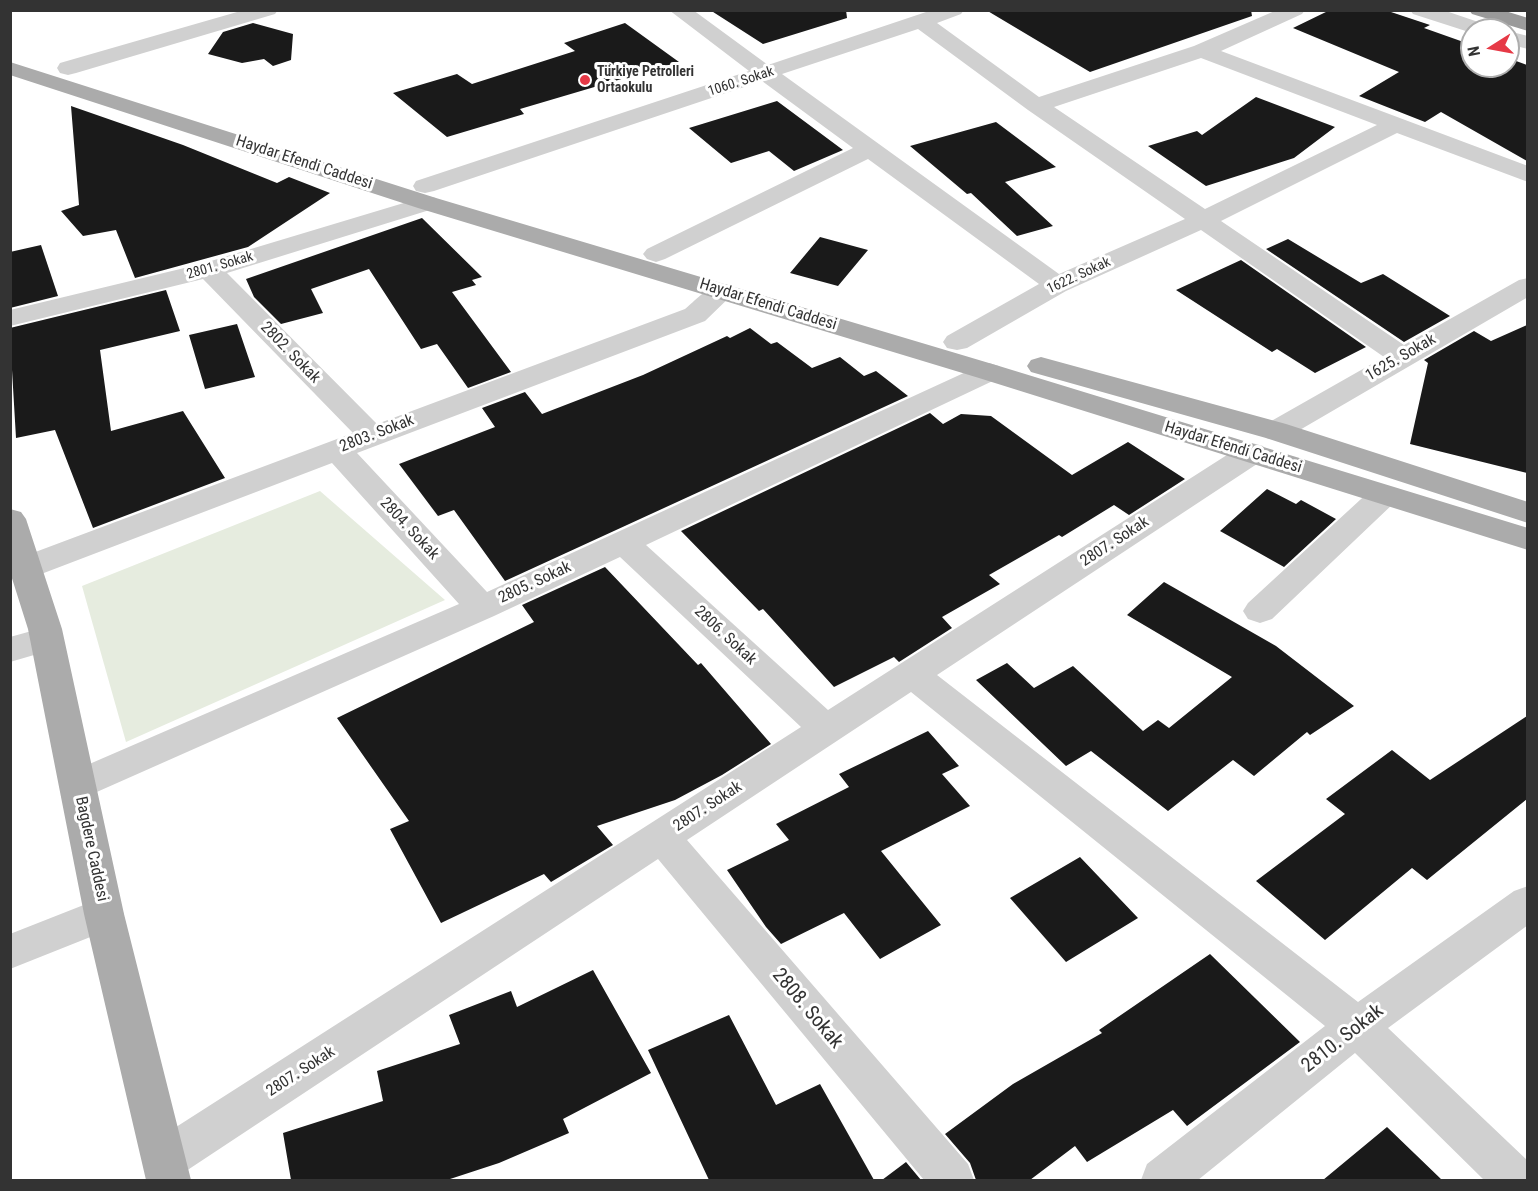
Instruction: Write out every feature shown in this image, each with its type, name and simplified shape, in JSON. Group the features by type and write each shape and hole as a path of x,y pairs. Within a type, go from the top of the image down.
{"highway":[{"path":"1479,10 1527,25"}],"main road":[{"name":"Haydar Efendi Caddesi","path":"10,47 426,194 656,254 957,342 1264,442 1384,495 1527,539"},
{"name":"Haydar Efendi Caddesi","path":"10,68 426,194 723,291 989,372 1264,442 1527,513"},
{"name":"Bagdere Caddesi","path":"10,519 46,639 104,914 166,1170"}],"street":[{"path":"68,68 268,10"},
{"path":"679,10 1057,285"},
{"name":"1060. Sokak","path":"426,194 767,73 954,10"},
{"path":"1036,105 1202,51 1294,10"},
{"path":"1420,10 1460,22"},
{"path":"921,21 1036,105 1403,357"},
{"path":"1202,51 1527,175"},
{"name":"1622. Sokak","path":"957,342 1057,285 1205,219 1396,125"},
{"path":"656,254 869,149"},
{"name":"2801. Sokak","path":"10,318 209,270 426,194"},
{"name":"2802. Sokak","path":"209,270 372,436"},
{"name":"1625. Sokak","path":"1264,442 1403,357 1527,286"},
{"name":"2803. Sokak","path":"25,568 695,315 723,291"},
{"name":"2805. Sokak","path":"77,786 482,608 989,372"},
{"name":"2807. Sokak","path":"166,1170 662,837 1264,442"},
{"name":"2804. Sokak","path":"336,449 482,608"},
{"path":"1260,611 1384,495"},
{"name":"2806. Sokak","path":"624,543 827,730"},
{"path":"10,650 46,639"},
{"path":"912,674 1357,1026 1515,1180"},
{"name":"2808. Sokak","path":"662,837 952,1180"},
{"name":"2810. Sokak","path":"1163,1180 1357,1026 1527,903"},
{"path":"10,952 104,914"}],"shaded area":[{"path":"320,491 445,600 126,742 82,586"}],"building":[{"path":"710,10 846,10 847,18 763,44"},
{"path":"986,10 1251,10 1252,16 1090,72"},
{"path":"1330,10 1385,10 1430,25 1424,28 1460,41 1460,78 1520,78 1520,62 1527,65 1527,161 1441,112 1425,122 1359,96 1399,72 1293,28"},
{"path":"253,23 293,34 291,60 273,66 264,59 242,63 208,54 223,32"},
{"path":"625,23 679,62 520,109 524,114 447,137 393,93 457,74 472,84 575,51 564,43"},
{"path":"1256,97 1335,127 1294,158 1206,186 1148,146 1197,131 1202,135"},
{"path":"777,101 843,150 794,171 769,151 731,163 689,128"},
{"path":"71,106 183,145 277,183 289,177 330,193 248,247 135,278 116,230 83,236 61,211 79,205"},
{"path":"996,122 1056,167 1005,182 1053,226 1017,236 971,193 967,194 910,146"},
{"path":"422,218 482,277 472,280 476,285 452,292 511,372 468,388 437,344 421,349 369,269 311,289 323,313 281,324 254,297 246,279"},
{"path":"820,237 868,250 838,286 790,273"},
{"path":"1288,239 1361,283 1383,274 1450,316 1404,342 1266,249"},
{"path":"41,245 58,296 10,308 10,252"},
{"path":"1241,260 1366,347 1315,373 1277,349 1272,352 1176,290"},
{"path":"166,290 180,331 100,350 111,431 183,411 225,478 93,528 55,430 16,438 12,370 10,371 10,328"},
{"path":"237,324 255,377 205,389 189,335"},
{"path":"1527,325 1527,473 1410,444 1428,363 1424,360 1474,331 1491,341"},
{"path":"750,328 771,344 777,342 812,368 840,357 864,376 876,371 908,396 505,581 454,510 438,516 399,464 495,427 482,408 525,392 542,414 643,375 727,336 730,338"},
{"path":"930,413 943,424 961,414 991,416 1072,475 1128,442 1185,479 1129,515 1114,505 1062,537 1059,535 989,575 1000,584 942,617 952,628 899,662 894,657 834,687 763,609 759,611 681,531"},
{"path":"1267,489 1296,504 1301,500 1336,519 1284,567 1220,531"},
{"path":"605,567 698,665 701,663 771,744 722,775 675,800 597,826 613,845 551,882 544,874 441,923 390,829 409,821 337,718 534,622 522,605"},
{"path":"1164,582 1276,646 1354,706 1310,735 1307,732 1254,776 1233,760 1168,811 1091,751 1066,766 976,680 1007,663 1034,688 1073,666 1143,731 1158,720 1169,728 1232,677 1127,615"},
{"path":"1527,716 1527,799 1427,880 1412,868 1325,940 1256,881 1345,814 1326,799 1392,750 1430,780"},
{"path":"928,731 959,766 942,774 970,806 881,851 941,925 880,959 844,913 781,944 766,927 727,870 789,840 776,824 849,787 839,774"},
{"path":"1080,857 1138,918 1066,962 1010,898"},
{"path":"1210,954 1300,1042 1187,1126 1173,1110 1087,1162 1075,1146 1030,1180 976,1180 970,1163 945,1134 1013,1084 1102,1033 1099,1030"},
{"path":"593,970 651,1073 563,1119 569,1133 499,1163 447,1180 291,1180 283,1133 383,1101 377,1071 460,1044 449,1015 511,991 517,1007"},
{"path":"729,1015 776,1105 820,1084 874,1180 709,1180 648,1050"},
{"path":"1387,1127 1442,1180 1323,1180"},
{"path":"906,1162 921,1180 882,1180"}],"place":[{"name":"Türkiye Petrolleri Ortaokulu","path":"585,80"}]}
